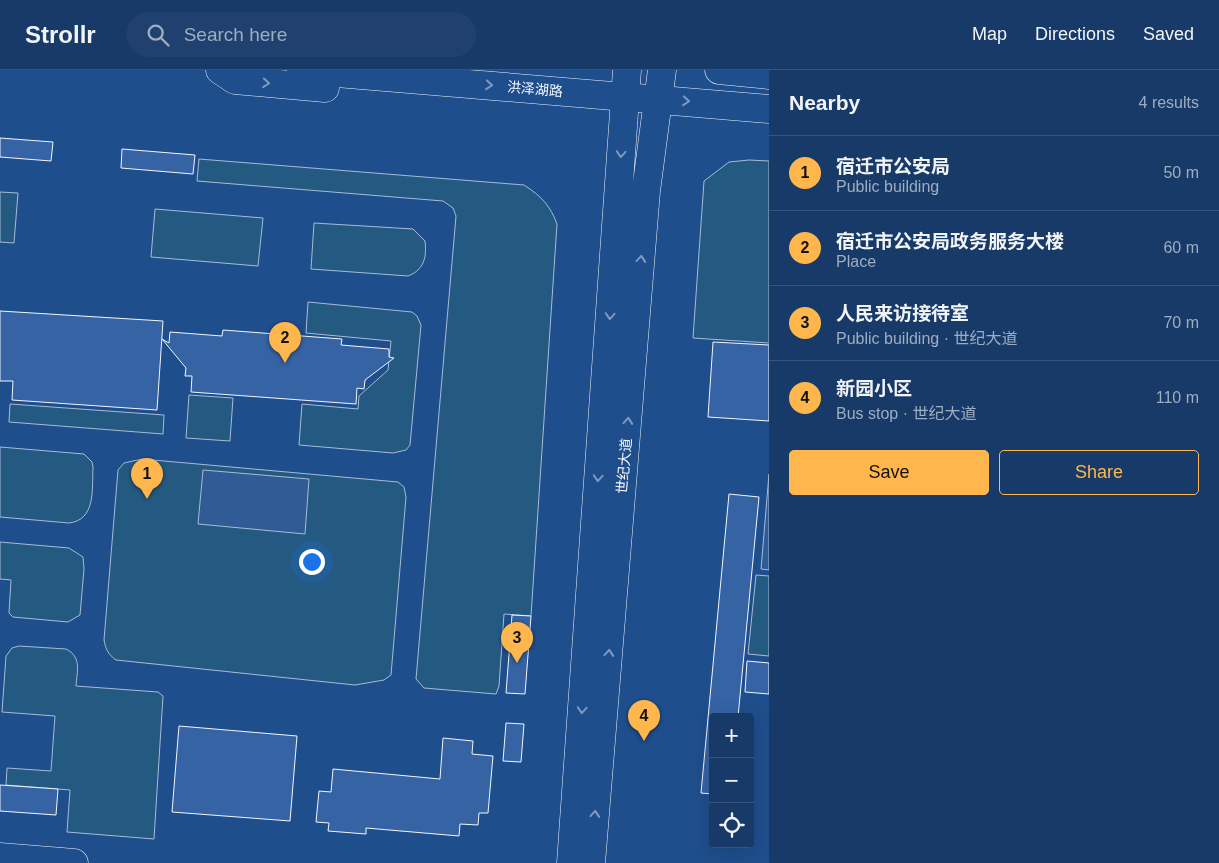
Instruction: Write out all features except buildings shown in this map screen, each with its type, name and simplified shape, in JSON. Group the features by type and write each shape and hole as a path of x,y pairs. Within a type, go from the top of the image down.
{"street":[{"path":"220,70 235,80 626,93"},
{"name":"洪泽湖路","path":"301,70 626,93 657,108 769,109"},
{"name":"世纪大道","path":"591,863 646,201 662,70"},
{"path":"719,70 769,74"},
{"name":"世纪大道","path":"571,863 626,93"},
{"path":"0,857 74,863"}],"shaded area":[{"path":"199,159 524,185 540,197 551,211 557,224 531,616 504,614 499,686 496,694 424,688 416,679 456,216 453,208 443,201 197,181"},
{"path":"769,161 769,343 693,338 704,181 729,162"},
{"path":"0,192 18,193 14,243 0,242"},
{"path":"155,209 263,218 258,266 151,257"},
{"path":"314,223 413,229 425,241 425,258 421,267 408,276 311,269"},
{"path":"308,302 412,312 417,316 421,325 410,445 406,450 393,453 299,445 302,404 358,409 359,396 388,370 391,341 306,333"},
{"path":"189,395 233,398 230,441 186,438"},
{"path":"10,404 164,415 163,434 9,422"},
{"path":"0,447 84,454 92,462 93,467 91,502 84,516 78,521 69,523 0,517"},
{"path":"142,459 398,482 404,487 406,497 391,675 384,680 355,685 116,660 113,658 108,652 104,640 118,470 124,463"},
{"path":"203,470 309,479 305,534 198,524"},
{"path":"769,474 769,570 761,569"},
{"path":"0,542 69,548 83,557 84,569 80,615 68,622 13,617 9,613 11,580 0,579"},
{"path":"756,575 769,576 769,656 748,654"},
{"path":"19,646 66,649 71,652 77,665 76,686 158,692 163,696 154,839 67,832 70,790 6,785 7,768 51,771 55,716 2,712 6,656 12,648"}],"place":[{"name":"宿迁市公安局政务服务大楼","path":"285,363"},
{"name":"宿迁市公安局","path":"147,499"},
{"name":"人民来访接待室","path":"517,663"},
{"name":"新园小区","path":"644,741"}]}
